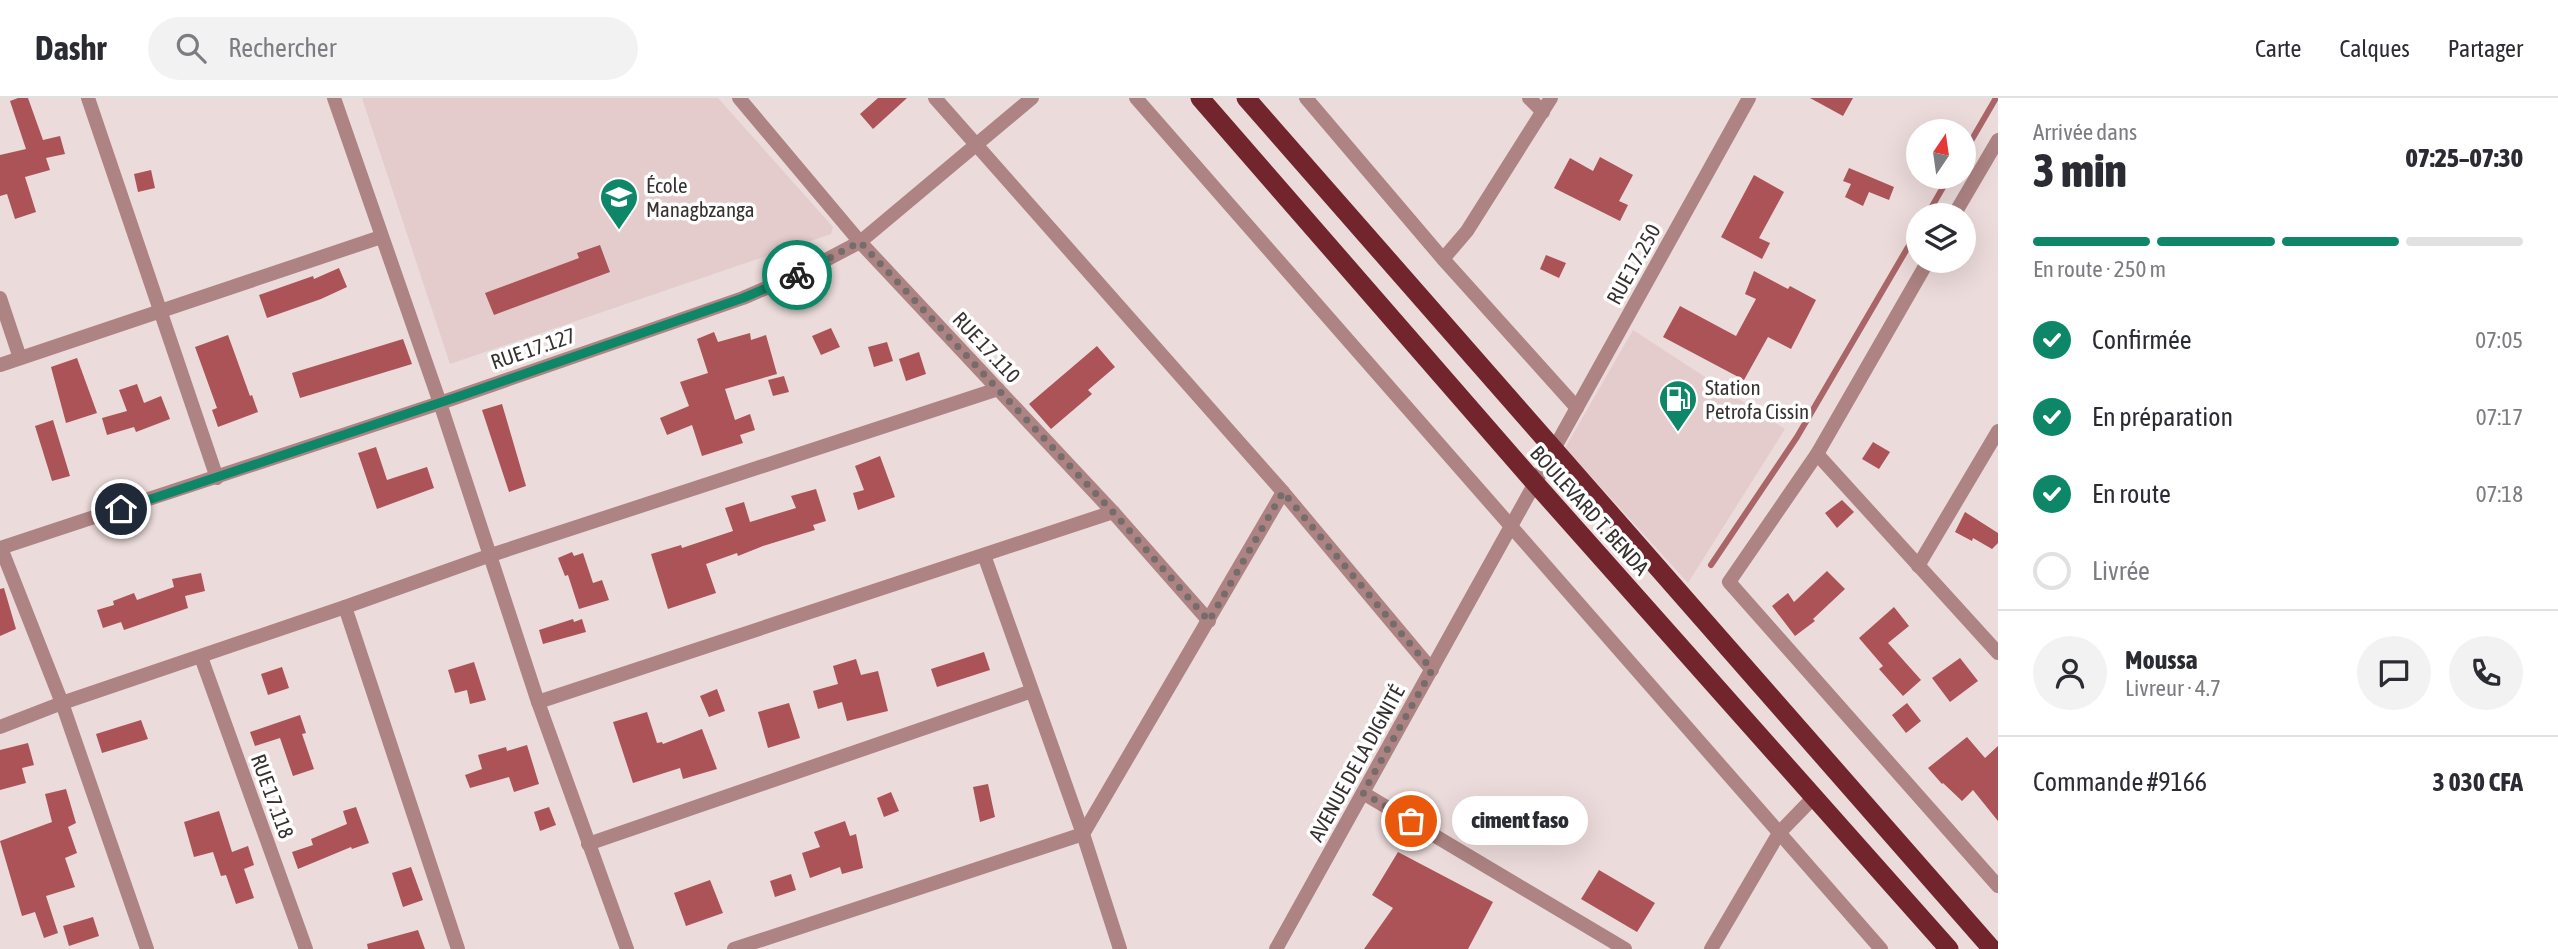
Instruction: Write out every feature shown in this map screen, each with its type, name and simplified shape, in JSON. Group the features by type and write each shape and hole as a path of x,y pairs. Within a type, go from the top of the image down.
{"highway":[{"name":"BOULEVARD T. BENDA","path":"1199,98 1535,483 1949,949"},
{"name":"BOULEVARD T. BENDA","path":"1246,98 1992,949"}],"street":[{"path":"88,98 217,478"},
{"path":"334,98 440,402 538,702 627,949"},
{"name":"RUE 17.110","path":"739,98 860,242 1113,512 1209,621"},
{"path":"935,98 1283,492 1432,670"},
{"name":"RUE 17.127","path":"1,548 217,478 743,298 801,273 860,242 1032,98"},
{"path":"1136,98 1881,949"},
{"path":"1306,98 1443,259 1577,408"},
{"path":"1529,98 1543,112"},
{"path":"1443,259 1467,231 1551,98"},
{"name":"RUE 17.250","path":"1554,450 1749,98"},
{"path":"1961,203 1998,140"},
{"path":"0,365 381,237"},
{"path":"1921,273 1817,454 1729,582 1998,886"},
{"path":"0,298 20,358"},
{"path":"0,727 62,703 491,555 998,389"},
{"path":"1919,566 1998,431"},
{"name":"AVENUE DE LA DIGNITÉ","path":"1276,949 1554,450"},
{"path":"1817,454 1998,653"},
{"path":"734,949 1083,834 1283,492"},
{"path":"538,702 1113,512"},
{"path":"1,548 62,703 147,949"},
{"path":"984,555 1083,834 1120,949"},
{"path":"345,607 458,949"},
{"name":"RUE 17.118","path":"201,657 306,949"},
{"path":"588,844 1032,691"},
{"path":"1363,793 1625,949"},
{"path":"1711,949 1779,833 1813,798"}],"shaded area":[{"name":"École Managbzanga","path":"362,98 718,98 833,227 831,234 450,364"},
{"path":"1633,330 1785,429 1688,583 1565,448"}],"building":[{"path":"28,98 43,140 60,136 65,154 46,158 50,170 25,177 36,212 15,219 7,194 0,196 0,155 26,149 10,101"},
{"path":"878,98 907,98 873,129 860,114"},
{"path":"1810,98 1853,98 1843,116"},
{"path":"1600,157 1633,175 1619,201 1628,205 1620,221 1554,188 1570,158 1593,171"},
{"path":"1849,168 1894,187 1889,200 1869,192 1863,206 1845,197 1851,184 1843,181"},
{"path":"151,170 155,188 138,192 134,174"},
{"path":"1754,175 1784,192 1759,238 1770,243 1762,259 1721,237"},
{"path":"600,245 610,272 494,315 485,293 579,258 577,253"},
{"path":"1546,255 1566,263 1559,278 1540,269"},
{"path":"339,268 347,287 267,318 259,295 313,276 314,279"},
{"path":"1754,271 1816,300 1791,349 1768,337 1744,380 1663,337 1680,306 1736,336 1756,299 1745,294"},
{"path":"831,328 840,347 821,355 812,336"},
{"path":"714,332 718,342 750,333 751,340 766,335 777,374 725,389 735,420 750,414 755,430 740,435 743,443 702,456 692,425 667,435 660,418 689,406 680,382 708,373 697,339"},
{"path":"228,335 258,412 218,427 212,410 217,408 195,347"},
{"path":"403,339 412,364 300,398 292,373"},
{"path":"887,342 893,361 874,367 868,347"},
{"path":"1097,346 1115,367 1088,390 1092,394 1051,429 1029,404"},
{"path":"919,352 926,374 906,381 899,359"},
{"path":"77,358 97,413 66,423 51,367"},
{"path":"784,376 789,392 773,396 768,380"},
{"path":"137,384 144,403 161,396 170,419 136,432 134,427 107,435 102,418 127,411 119,390"},
{"path":"502,404 526,486 509,492 482,410"},
{"path":"53,420 70,476 52,481 35,426"},
{"path":"1873,442 1890,452 1879,469 1862,459"},
{"path":"376,447 387,480 427,467 434,488 377,509 358,453"},
{"path":"880,456 895,497 858,510 853,493 864,490 855,466"},
{"path":"816,489 826,521 813,525 815,530 706,564 716,593 668,609 651,554 681,545 682,548 733,531 725,508 744,502 750,522 796,508 791,496"},
{"path":"1842,500 1854,512 1837,528 1825,513"},
{"path":"1965,512 1998,533 1998,543 1992,549 1955,532"},
{"path":"572,552 574,556 583,553 593,583 602,580 609,600 579,609 568,575 565,576 558,558"},
{"path":"1827,571 1845,589 1813,619 1815,621 1795,636 1772,606 1788,593 1794,602"},
{"path":"201,573 205,591 185,596 188,608 124,630 121,622 103,628 97,610 114,605 113,601 134,593 137,600 174,587 172,579"},
{"path":"4,588 16,629 0,636 0,589"},
{"path":"1894,607 1909,626 1888,643 1921,680 1903,696 1879,669 1883,666 1859,638"},
{"path":"573,619 574,622 582,619 586,632 543,644 539,630"},
{"path":"984,652 990,670 937,687 931,669"},
{"path":"1960,658 1978,681 1950,702 1932,678"},
{"path":"856,659 861,675 878,671 888,711 847,721 842,702 818,709 813,691 838,684 833,666"},
{"path":"474,662 486,700 470,704 467,690 455,693 448,670"},
{"path":"282,667 289,688 268,695 261,674"},
{"path":"717,689 725,711 709,717 700,696"},
{"path":"789,703 800,738 768,748 758,712"},
{"path":"1907,703 1921,721 1906,733 1892,715"},
{"path":"647,712 657,743 663,744 702,729 717,769 683,779 680,768 633,783 613,722"},
{"path":"300,715 306,733 302,734 314,769 293,776 280,738 255,746 250,732"},
{"path":"141,720 148,739 102,753 96,734"},
{"path":"1967,737 1985,758 1998,746 1998,821 1973,790 1962,801 1928,768"},
{"path":"28,743 34,765 22,768 26,783 0,790 0,750"},
{"path":"527,745 539,784 514,792 509,777 470,788 465,775 482,769 478,755 506,747 507,751"},
{"path":"988,784 995,817 980,822 973,787"},
{"path":"66,789 76,823 68,827 77,853 65,858 75,887 46,896 58,933 44,938 35,912 22,916 0,841 52,822 45,794"},
{"path":"891,792 899,811 884,817 877,798"},
{"path":"356,807 369,843 352,849 351,847 298,869 292,852 313,845 311,839 347,824 343,811"},
{"path":"549,807 556,825 540,831 534,812"},
{"path":"219,811 232,852 248,846 254,865 244,869 254,898 236,904 226,875 221,876 213,852 194,857 184,822"},
{"path":"845,821 850,836 856,834 863,868 842,874 840,867 810,878 802,853 820,847 814,832"},
{"path":"1398,852 1493,902 1468,949 1364,949 1393,908 1372,895"},
{"path":"411,867 423,900 403,907 392,873"},
{"path":"1599,870 1655,903 1637,932 1581,899"},
{"path":"791,874 796,890 775,897 770,881"},
{"path":"710,880 723,913 686,926 674,893"},
{"path":"93,917 99,936 69,946 63,926"},
{"path":"418,930 425,949 368,949 367,944"}],"waterway":[{"path":"1976,132 1996,98"},
{"path":"1934,203 1942,189"},
{"path":"1711,565 1797,437 1906,251"}],"way so far":[{"path":"797,275 860,242 1113,512 1209,621 1283,492 1432,670 1363,793 1411,821"}],"place":[{"name":"École Managbzanga","path":"619,231"},
{"name":"Station Petrofa Cissin","path":"1678,433"},
{"name":"ciment faso","path":"1411,821"}],"route":[{"path":"121,509 466,394 743,298 797,275"}]}
